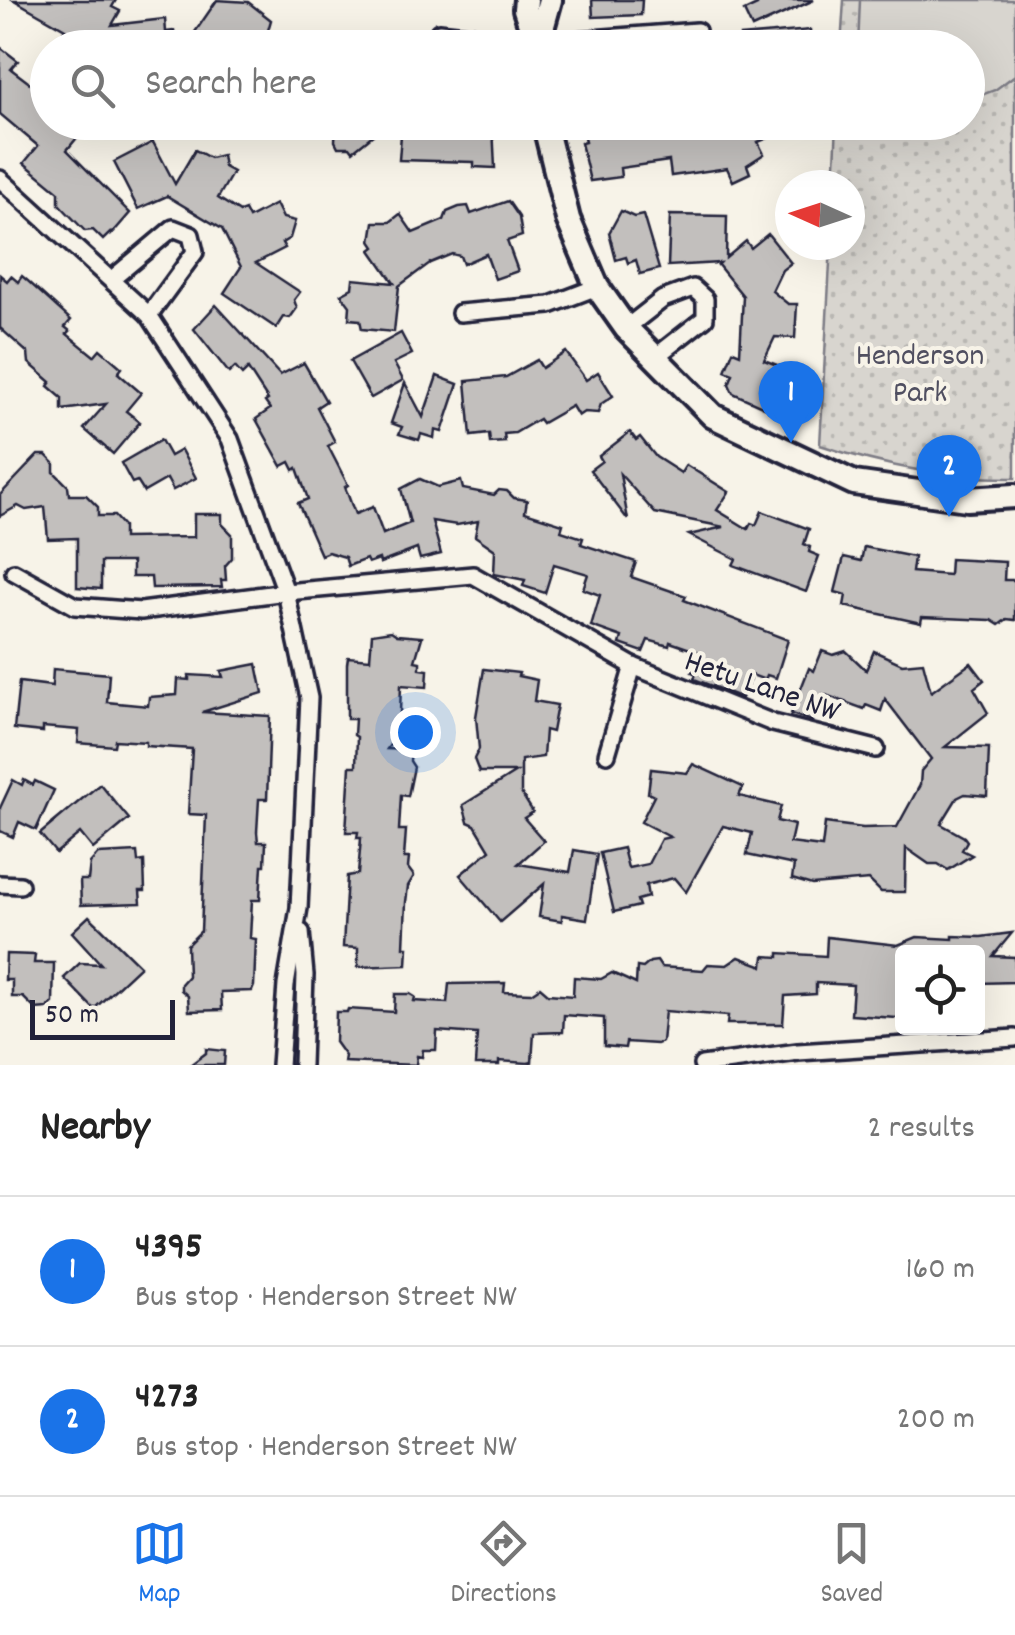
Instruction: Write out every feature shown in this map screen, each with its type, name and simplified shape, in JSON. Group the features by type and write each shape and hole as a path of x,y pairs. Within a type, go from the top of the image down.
{"street":[{"path":"526,0 532,30"},
{"path":"542,30 550,0"},
{"path":"548,140 568,219 597,286 626,328 713,416 854,482 967,499 1015,496"},
{"path":"0,179 150,314 230,439 286,592 309,698 298,908 286,985 280,1065"},
{"path":"112,279 173,228 191,236 195,252 150,314"},
{"path":"460,312 550,304 597,286"},
{"path":"626,328 663,299 693,288 706,299 705,318 654,358"},
{"name":"Hetu Lane NW","path":"14,572 76,606 141,611 286,592 473,575 633,666 774,723 876,748"},
{"name":"Hetu Lane NW","path":"608,754 633,666"},
{"path":"0,884 20,885"},
{"path":"298,908 305,975 302,1065"},
{"path":"702,1065 798,1052 1015,1038"}],"green space":[{"name":"Henderson Park","path":"844,0 1015,0 1015,478 916,470 820,445 830,260 865,260 865,170 835,170 836,140 985,140 985,30 842,30"},
{"path":"860,0 1015,0 1015,75 985,94 985,30 859,30"}],"building":[{"path":"14,0 116,0 112,7 120,11 112,25 165,19 166,30 64,30"},
{"path":"217,0 248,2 271,20 268,30 196,30"},
{"path":"592,0 642,0 641,15 593,17"},
{"path":"755,0 814,0 752,28 744,11 757,5"},
{"path":"0,47 18,61 11,69 30,83 30,139 0,114"},
{"path":"31,140 75,140 67,150 130,213 111,235 103,240 93,230 85,231 59,204 59,192 24,163 38,146"},
{"path":"367,140 353,151 350,147 338,147 335,141"},
{"path":"401,140 494,140 495,168 474,167 474,162 399,160"},
{"path":"763,140 758,142 764,154 747,165 750,173 733,181 727,168 671,176 669,161 620,168 621,177 590,181 581,143"},
{"path":"153,142 175,184 195,150 210,158 222,155 224,167 233,172 218,198 240,212 245,210 249,218 276,204 283,218 295,221 290,238 282,243 285,248 256,263 300,292 290,318 283,317 276,328 224,293 241,267 222,229 167,196 138,209 114,162"},
{"path":"508,201 519,217 522,236 507,241 518,271 495,279 486,254 463,264 460,256 452,254 430,263 399,286 394,332 362,329 360,320 349,319 350,306 341,294 352,288 353,279 394,283 371,250 375,247 371,241 374,222 390,222 400,214 413,233 444,220 447,212 459,207 468,206 471,214"},
{"path":"621,211 634,217 643,215 659,269 640,274 636,260 616,260 609,233"},
{"path":"670,215 727,216 726,258 746,241 751,248 768,234 775,243 775,260 791,263 782,270 772,291 788,304 797,304 795,338 775,337 764,360 790,370 785,382 787,394 773,411 733,393 729,384 733,374 725,371 733,351 740,354 743,296 720,263 668,266"},
{"path":"0,275 7,281 11,276 18,282 22,276 71,320 65,327 70,331 67,334 94,356 100,349 122,368 118,373 141,393 126,411 140,422 113,454 84,429 106,404 62,410 62,398 48,386 51,382 29,363 28,353 0,328"},
{"path":"216,305 280,375 304,363 326,401 317,407 335,442 328,446 348,485 345,487 355,514 373,507 383,534 410,523 401,489 420,479 438,487 461,481 463,489 494,495 499,490 507,491 514,498 527,500 525,512 563,524 561,531 583,538 581,544 636,562 631,577 788,640 776,678 767,675 765,680 752,675 742,698 694,679 696,674 692,672 699,652 670,642 669,646 648,640 643,652 620,644 622,637 591,626 600,595 583,589 588,574 554,564 545,593 523,586 525,580 494,574 495,550 475,536 478,521 457,525 432,521 441,554 420,559 417,549 380,563 379,559 368,563 366,559 348,566 345,557 328,552 321,555 298,503 308,499 297,468 294,470 290,462 282,466 256,419 270,409 265,402 268,400 248,369 242,375 235,367 229,373 194,329"},
{"path":"401,333 412,354 394,363 403,380 371,398 350,361"},
{"path":"566,352 586,380 598,372 613,396 601,404 598,413 584,412 578,416 572,406 542,423 539,419 515,433 504,434 505,442 490,443 489,434 471,436 466,381 506,377 537,360 542,368"},
{"path":"437,376 458,384 442,432 435,430 434,438 421,434 419,440 399,434 402,427 391,423 405,383 423,417"},
{"path":"630,432 636,440 640,437 656,457 681,473 686,465 729,492 717,510 748,529 751,523 756,525 762,511 809,529 804,544 810,547 809,552 819,556 806,592 733,565 736,559 689,535 724,527 655,513 620,474 628,520 590,470 602,461 599,456"},
{"path":"161,440 170,456 181,450 196,478 173,490 167,479 144,492 137,481 132,483 121,463"},
{"path":"38,455 46,455 54,463 54,472 68,486 69,495 86,495 98,507 98,516 114,516 123,526 123,538 194,537 194,514 222,514 222,524 232,534 232,558 225,566 222,587 152,588 151,577 132,577 132,562 101,562 101,589 77,587 77,538 48,539 45,507 26,510 18,506 0,516 0,495"},
{"path":"864,547 914,557 912,572 949,575 950,559 1005,562 1004,580 1015,580 1015,620 1007,619 999,625 991,620 922,617 921,623 844,606 846,595 835,592 844,557 861,561"},
{"path":"391,631 422,637 415,661 420,662 420,669 428,670 427,687 401,685 400,713 406,722 387,749 411,750 414,767 408,796 401,795 399,830 406,830 404,858 409,858 408,868 414,876 406,902 407,965 358,967 358,948 343,947 347,876 358,874 361,838 357,838 358,832 346,832 350,766 356,766 357,737 355,719 347,719 347,664 348,657 370,659 372,634"},
{"path":"822,651 833,655 846,651 866,670 874,651 902,664 923,662 931,692 971,663 984,680 974,688 988,713 945,747 989,748 987,796 965,794 957,798 941,824 964,837 967,841 962,850 972,855 948,870 929,864 906,848 905,892 881,892 869,880 812,885 792,879 794,865 747,855 752,833 723,826 686,892 674,878 646,885 648,897 637,900 639,906 614,912 600,853 623,848 628,868 648,864 661,839 670,837 641,822 654,796 648,793 651,769 687,773 693,764 743,787 739,796 781,806 777,821 794,825 790,843 822,847 825,823 897,827 920,785 921,771 931,759 885,699 881,711 823,694 812,721 791,714 809,668 814,671"},
{"path":"257,664 263,693 202,712 270,716 267,799 259,799 257,832 258,842 266,842 265,865 260,900 252,900 250,938 256,939 254,986 252,991 221,992 222,1010 189,1011 188,996 181,990 181,984 188,976 187,945 201,931 206,815 188,814 192,749 115,740 114,746 78,743 79,730 14,729 19,682 52,686 53,669 109,674 107,702 148,706 149,697 177,695 178,679 189,680 189,675 223,677 221,671"},
{"path":"484,669 519,673 518,676 537,680 534,701 557,705 552,732 545,730 543,757 521,760 521,793 533,812 524,818 544,841 518,864 570,872 574,850 597,854 587,919 562,915 562,921 539,917 544,884 500,922 460,875 490,850 475,825 468,822 463,805 516,772 479,772 474,759 479,749 476,717"},
{"path":"13,780 22,785 24,780 33,785 35,781 54,790 36,830 19,822 13,837 0,831 0,808"},
{"path":"100,784 129,819 93,849 80,833 56,853 40,834"},
{"path":"137,852 138,862 144,861 145,891 140,891 141,903 81,905 80,880 88,880 90,863 98,854"},
{"path":"89,916 140,966 94,1009 64,978 80,963 101,964 72,932"},
{"path":"1012,933 993,956 1015,957 1015,982 985,983 985,945 898,945 917,937"},
{"path":"827,937 898,945 895,1018 851,1015 853,985 816,983 816,994 785,996 783,1024 727,1024 728,1016 665,1011 662,1042 657,1044 626,1042 625,1048 604,1046 604,1018 564,1015 563,1032 534,1033 532,1062 528,1063 499,1061 499,1065 475,1065 477,1034 437,1031 436,1050 423,1050 416,1065 344,1062 345,1056 335,1042 336,1012 394,1012 395,994 410,994 414,1001 447,1003 449,984 505,983 504,992 531,993 540,987 548,994 573,996 574,977 601,979 612,973 636,984 637,967 643,968 650,962 657,961 661,967 703,970 708,964 727,965 739,957 763,966 764,956 779,957 779,953 826,956"},
{"path":"6,954 35,955 34,963 54,963 53,1003 35,1009 23,997 12,997 12,980 5,980"},
{"path":"206,1049 225,1051 224,1065 190,1065"}],"place":[{"name":"4395","path":"791,443"},
{"name":"4273","path":"949,517"}]}
